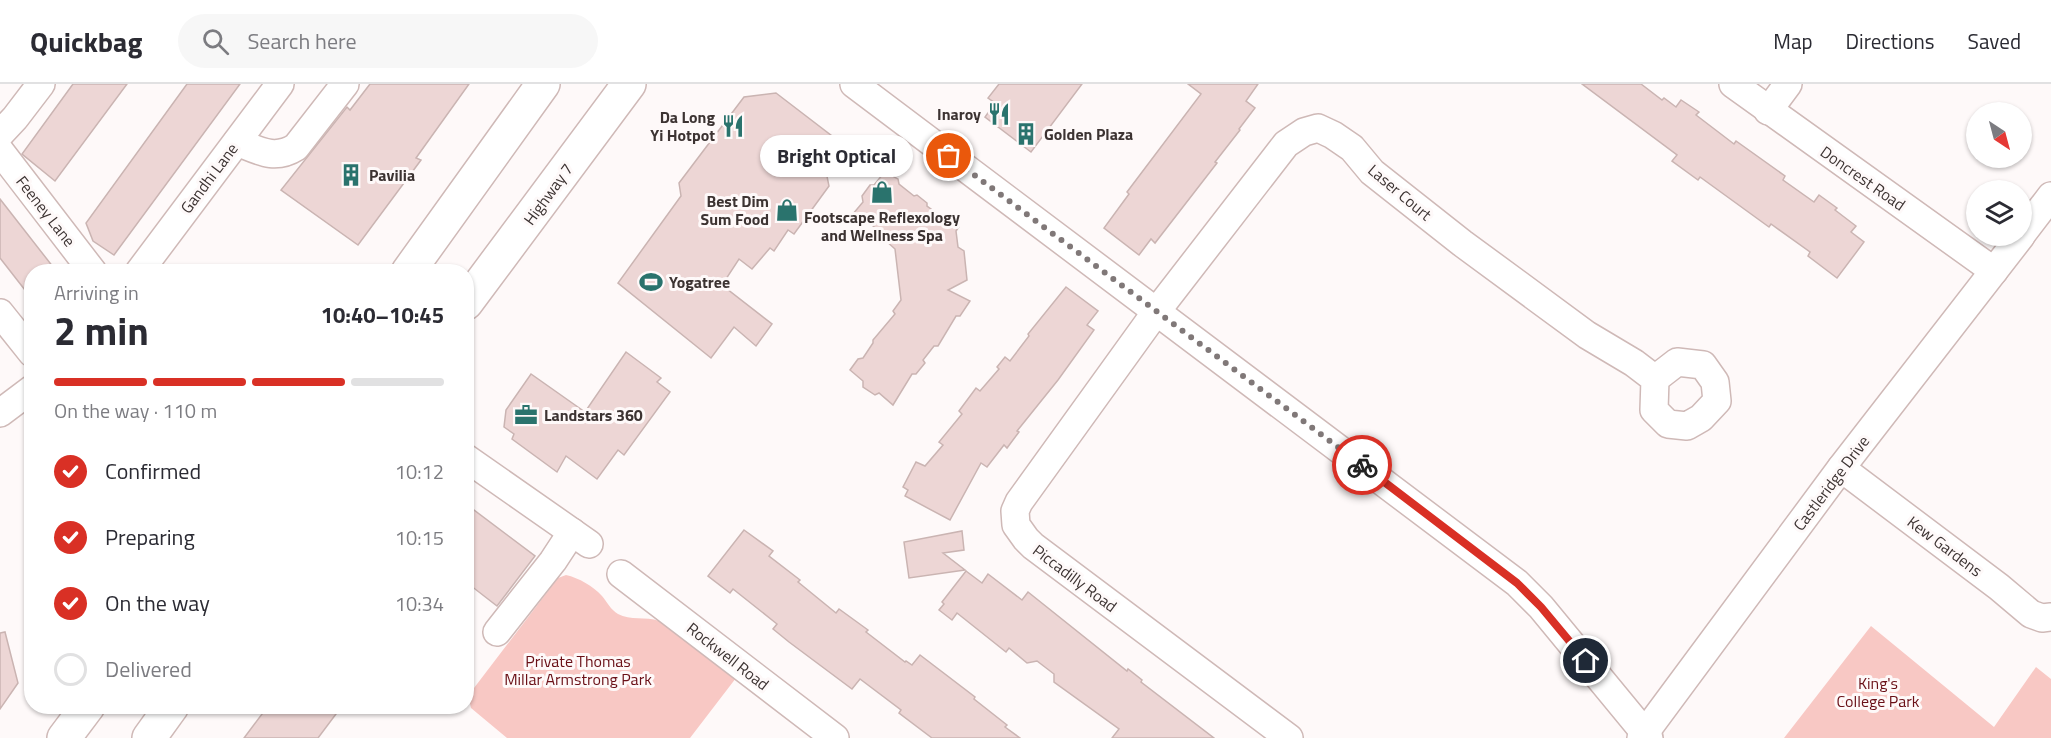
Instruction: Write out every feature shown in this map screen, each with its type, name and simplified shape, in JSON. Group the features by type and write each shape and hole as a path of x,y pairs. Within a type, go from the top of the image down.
{"main road":[{"path":"414,264 543,84"},
{"name":"Highway 7","path":"474,292 629,84"},
{"path":"64,738 82,714"},
{"path":"149,738 166,714"}],"street":[{"path":"0,134 41,84"},
{"name":"Gandhi Lane","path":"145,264 280,84"},
{"path":"237,142 273,155 286,154 296,147 345,84"},
{"path":"854,84 1517,583 1541,607 1645,736"},
{"name":"Doncrest Road","path":"1733,84 1994,271"},
{"path":"1768,111 1788,84"},
{"name":"Laser Court","path":"1156,312 1286,144 1304,132 1318,128 1352,148 1372,172 1462,243 1587,335 1634,363 1655,379"},
{"name":"Feeney Lane","path":"0,151 87,264"},
{"name":"Castleridge Drive","path":"2032,221 2051,196"},
{"name":"Castleridge Drive","path":"1645,736 1841,468 2013,246"},
{"name":"Piccadilly Road","path":"1156,312 1024,494 1015,511 1016,525 1033,546 1289,738"},
{"path":"0,313 24,343"},
{"path":"0,413 24,395"},
{"path":"474,464 580,538 553,561 497,632"},
{"name":"Kew Gardens","path":"1841,468 2031,614 2042,618 2051,617"},
{"name":"Rockwell Road","path":"621,574 835,738"}],"green space":[{"name":"Private Thomas Millar Armstrong Park","path":"566,575 581,580 602,596 618,614 659,621 736,678 690,738 507,738 474,710 474,688 558,578"},
{"name":"King's College Park","path":"1871,626 1994,727 2036,667 2051,679 2051,738 1784,738"}],"building":[{"path":"73,84 127,84 55,181 22,154"},
{"path":"187,84 240,84 114,255 93,241 86,223"},
{"name":"Pavilia","path":"370,84 469,84 416,158 421,160 358,245 281,190 347,107 350,110"},
{"name":"Golden Plaza","path":"999,84 1082,84 1031,152 985,117 995,103 988,98"},
{"path":"1188,84 1258,84 1246,101 1255,108 1215,162 1217,163 1155,243 1151,239 1139,255 1104,228 1129,194 1127,192 1201,94"},
{"path":"1582,84 1641,84 1662,100 1664,98 1676,107 1681,100 1699,112 1696,115 1734,144 1736,141 1785,176 1783,180 1814,202 1819,195 1837,208 1835,210 1856,226 1851,232 1864,242 1837,278 1808,256 1810,252 1771,224 1769,227 1700,177 1698,180 1672,161 1677,155"},
{"path":"776,93 832,136 822,152 829,186 794,234 788,230 774,251 770,248 752,269 739,259 722,285 772,324 756,346 734,327 711,358 618,283 681,196 679,183 744,97"},
{"path":"883,174 889,174 898,179 899,184 914,196 917,195 927,203 927,206 959,227 956,231 958,247 964,251 967,280 948,290 970,301 960,316 956,316 938,346 934,346 923,360 925,363 916,374 912,374 893,405 879,393 875,395 863,387 863,381 850,370 858,359 863,358 873,340 895,314 893,311 901,300 895,249 885,240 885,235 869,223 865,224 852,215 863,202 862,196 870,185 874,185"},
{"path":"0,199 51,264 24,264 24,289 0,258"},
{"path":"1066,287 1098,311 1087,325 1094,330 1017,431 1019,432 1007,448 1004,445 987,467 981,463 950,520 905,496 908,490 903,487 916,462 925,466 943,445 939,442 962,414 959,411 976,388 980,391 999,369 997,367 1005,357 1010,361 1029,336 1028,334"},
{"path":"626,352 661,378 657,382 670,392 624,455 618,450 597,479 566,456 557,472 512,439 514,434 504,427 506,410 531,374 585,412"},
{"path":"474,510 535,556 497,606 474,588"},
{"path":"744,530 773,551 769,556 800,580 798,582 836,613 839,609 905,662 912,665 920,655 975,697 974,699 1020,738 932,738 899,713 901,710 860,679 852,689 789,642 773,629 777,624 733,589 730,593 708,576"},
{"path":"962,531 964,550 943,553 965,570 909,578 904,542"},
{"path":"966,571 982,583 988,574 1022,600 1028,592 1214,738 1112,738 1119,729 1054,682 1054,674 1037,661 1027,663 1009,648 1006,652 957,613 952,620 939,610 944,604 942,602"},
{"path":"5,632 18,683 0,709 0,633"},
{"path":"262,714 336,714 318,738 244,738"}],"way so far":[{"path":"949,156 1362,465"}],"place":[{"name":"Inaroy","path":"999,114"},
{"name":"Da Long Yi Hotpot","path":"733,126"},
{"name":"Golden Plaza","path":"1026,134"},
{"name":"Bright Optical","path":"949,156"},
{"name":"Pavilia","path":"351,175"},
{"name":"Footscape Reflexology and Wellness Spa","path":"882,192"},
{"name":"Best Dim Sum Food","path":"787,210"},
{"name":"Yogatree","path":"651,282"},
{"name":"Landstars 360","path":"526,415"}],"route":[{"path":"1362,465 1517,583 1541,607 1586,661"}]}
